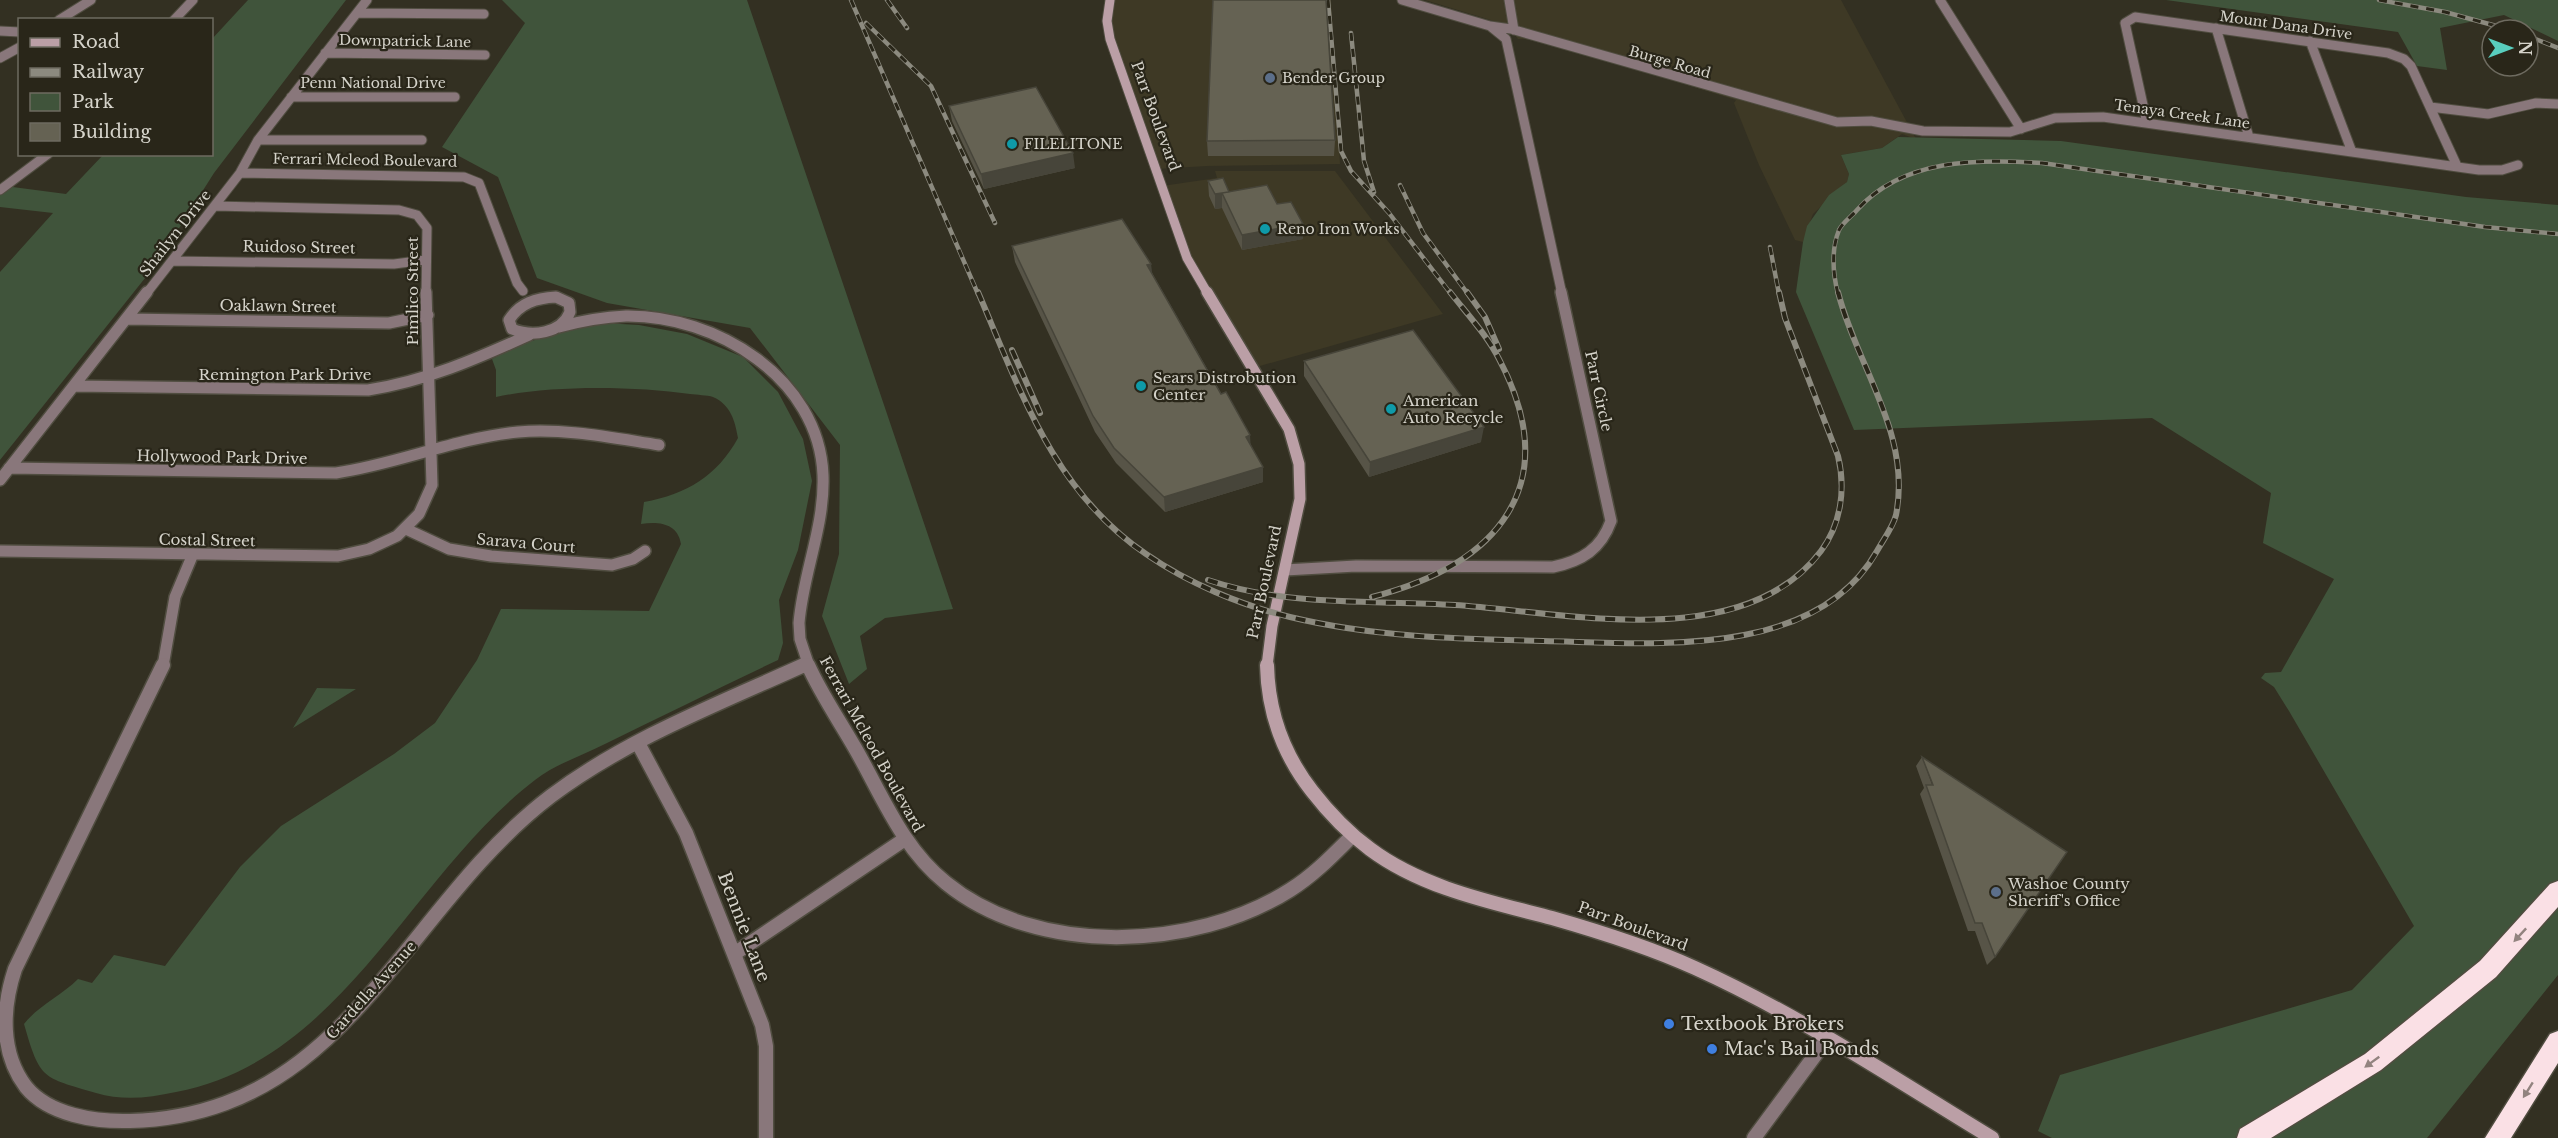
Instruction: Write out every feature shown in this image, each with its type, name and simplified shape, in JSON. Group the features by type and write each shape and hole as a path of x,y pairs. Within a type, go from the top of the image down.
{"highway":[{"path":"2249,1138 2373,1062 2488,969 2558,891"},
{"path":"2497,1138 2558,1042"}],"main road":[{"name":"Parr Boulevard","path":"1110,0 1107,21 1110,39 1187,258 1289,429 1296,446 1300,464 1301,491 1274,614 1267,662 1272,714 1280,740 1302,780 1328,813 1352,836 1401,869 1432,884 1466,896 1548,915 1650,948 1761,1000 1992,1138"}],"street":[{"path":"62,18 91,0"},
{"path":"176,18 193,0"},
{"name":"Shailyn Drive","path":"0,480 215,206 240,173 258,140 367,0"},
{"path":"1402,0 1490,26"},
{"path":"1509,0 1514,30"},
{"path":"1940,0 2021,129"},
{"path":"357,13 484,14"},
{"name":"Mount Dana Drive","path":"2147,123 2125,23 2133,18 2216,28 2400,57 2411,66 2430,107"},
{"name":"Parr Circle","path":"1285,570 1368,566 1552,567 1582,559 1594,551 1608,532 1610,510 1506,39 1490,26"},
{"name":"Burge Road","path":"1490,26 1514,30 1823,120 1844,122"},
{"path":"2216,28 2249,137"},
{"path":"0,31 18,32"},
{"path":"2310,42 2352,152"},
{"path":"0,58 18,48"},
{"name":"Downpatrick Lane","path":"325,53 485,55"},
{"name":"Penn National Drive","path":"291,97 454,97"},
{"path":"2430,107 2488,114 2536,103 2558,104"},
{"path":"2430,107 2457,166"},
{"name":"Tenaya Creek Lane","path":"1844,122 1871,121 1923,131 2010,132 2042,121 2069,116 2103,117 2457,166 2502,170 2518,165"},
{"path":"258,140 423,140"},
{"path":"0,190 45,156"},
{"name":"Ferrari Mcleod Boulevard","path":"240,173 464,177 479,183 517,283 523,291"},
{"name":"Pimlico Street","path":"215,206 399,210 417,215 427,228 426,337 430,377 432,486 428,502 418,518 406,529"},
{"name":"Ruidoso Street","path":"172,261 394,264 425,260"},
{"path":"523,291 564,299 570,305 586,312 604,316"},
{"name":"Remington Park Drive","path":"489,352 510,326 512,314 518,307 523,291"},
{"path":"518,307 547,297"},
{"path":"559,327 570,315 570,305"},
{"name":"Oaklawn Street","path":"126,319 389,323 428,315"},
{"name":"Ferrari Mcleod Boulevard","path":"529,335 604,316 669,321 718,335 759,358 798,399 820,445 824,478 824,509 798,618 800,638 807,663 905,840 946,884 982,908 1017,922 1068,935 1118,938 1162,933 1244,912 1281,895 1316,872 1352,836"},
{"path":"510,326 517,332 529,335"},
{"name":"Remington Park Drive","path":"74,386 341,391 378,389 430,377 456,368 529,335"},
{"name":"Hollywood Park Drive","path":"9,468 336,473 373,467 499,435 535,431 659,445"},
{"name":"Sarava Court","path":"406,529 449,549 491,556 612,565 633,559 645,551"},
{"name":"Costal Street","path":"0,551 338,556 369,550 406,529"},
{"name":"Gardella Avenue","path":"193,554 180,575 162,670 19,961 6,995 5,1041 19,1084 33,1103 52,1116 86,1126 150,1127 215,1109 244,1098 274,1080 326,1041 350,1018 477,867 519,823 578,777 638,743 807,663"},
{"name":"Bennie Lane","path":"638,743 686,833 762,1025 766,1046 766,1138"},
{"path":"734,954 905,840"},
{"path":"1754,1138 1827,1039"}],"shaded area":[{"name":"Bender Group","path":"1110,0 1331,0 1340,164 1156,169 1110,39"},
{"path":"1425,0 1841,0 1916,139 1902,134 1882,148 1841,155 1849,174 1847,182 1813,214 1803,242 1795,240 1759,165 1734,103 1736,100 1543,40 1518,39 1511,29 1497,22"},
{"name":"Reno Iron Works","path":"1215,171 1335,171 1443,314 1253,368 1197,276 1162,186 1217,178"}],"green space":[{"path":"248,0 346,0 214,173 157,263 0,460 0,272 53,213 0,207 0,190 5,186 66,194 102,156 213,156 213,38"},
{"path":"502,0 747,0 953,609 885,618 860,636 867,669 849,684 822,616 839,554 840,445 750,328 607,303 537,278 498,177 442,147 525,23"},
{"path":"2166,0 2558,0 2558,41 2540,32 2540,18 2510,18 2504,15 2480,18 2480,20 2440,28 2447,70 2417,66 2398,32"},
{"path":"1898,137 2061,141 2466,197 2558,205 2558,975 2427,1138 2052,1138 2038,1131 2060,1075 2352,990 2414,926 2289,711 2274,687 2261,678 2265,673 2281,672 2334,579 2263,543 2271,493 2152,418 1854,430 1796,292 1803,242 1807,226 1829,195 1847,182 1849,174 1841,155 1882,148"},
{"path":"603,323 639,325 687,334 743,357 778,392 803,439 812,481 798,550 779,600 783,643 778,660 561,764 535,780 491,820 450,865 371,960 330,1005 285,1043 234,1073 176,1092 126,1098 106,1096 78,1088 46,1074 34,1056 29,1042 24,1024 30,1017 78,979 92,983 114,955 165,966 240,867 281,826 394,754 435,723 477,660 501,609 649,611 681,544 676,532 666,525 641,524 644,502 660,499 687,488 710,473 720,463 738,438 734,420 728,409 711,396 644,389 542,390 496,397 496,370 492,359 546,336"},
{"path":"317,688 356,689 293,728"}],"building":[{"name":"Bender Group","path":"1213,0 1326,0 1335,140 1207,141"},
{"name":"FILELITONE","path":"1036,87 1073,153 981,174 949,106"},
{"path":"1223,178 1229,192 1215,194 1208,181"},
{"path":"1267,185 1277,204 1291,202 1303,224 1242,235 1222,193"},
{"name":"Sears Distrobution Center","path":"1122,219 1151,264 1147,265 1221,394 1226,392 1250,435 1246,437 1263,467 1164,497 1114,448 1093,416 1012,246"},
{"name":"American Auto Recycle","path":"1413,330 1484,427 1370,462 1304,361"},
{"name":"Washoe County Sheriff's Office","path":"1922,757 2067,852 1995,957 1982,923 1975,923 1926,785 1933,785"}],"railway":[{"path":"851,0 978,294"},
{"path":"887,0 907,28"},
{"path":"1328,0 1341,151 1351,171 1389,213 1451,294"},
{"path":"2379,0 2445,12 2480,22"},
{"path":"866,23 931,86 995,223"},
{"path":"1351,33 1364,161 1374,192"},
{"path":"2540,41 2558,48"},
{"path":"1838,294 1834,254 1836,238 1845,222 1876,193 1896,180 1919,171 1967,162 2042,163 2485,227 2558,234"},
{"path":"1400,185 1423,233 1468,294"},
{"path":"1770,247 1779,294"},
{"path":"978,292 1025,402 1063,470 1087,501 1114,529 1162,565 1197,584 1252,606 1290,617 1353,629 1447,638 1631,643 1726,638 1772,628 1814,612 1849,587 1888,533 1896,515 1899,485 1896,457 1890,429 1838,292"},
{"path":"1372,597 1416,583 1454,564 1485,541 1507,514 1521,482 1525,445 1518,404 1494,350 1450,292"},
{"path":"1467,292 1485,317 1499,349"},
{"path":"1208,580 1269,595 1330,601 1455,605 1599,618 1650,620 1700,616 1746,604 1787,583 1821,551 1828,541 1840,506 1842,481 1838,456 1785,318 1779,292"},
{"path":"1012,350 1040,413"}],"place":[{"name":"Bender Group","path":"1270,78"},
{"name":"FILELITONE","path":"1012,144"},
{"name":"Reno Iron Works","path":"1265,229"},
{"name":"Sears Distrobution Center","path":"1141,386"},
{"name":"American Auto Recycle","path":"1391,409"},
{"name":"Washoe County Sheriff's Office","path":"1996,892"},
{"name":"Textbook Brokers","path":"1669,1024"},
{"name":"Mac's Bail Bonds","path":"1712,1049"}]}
